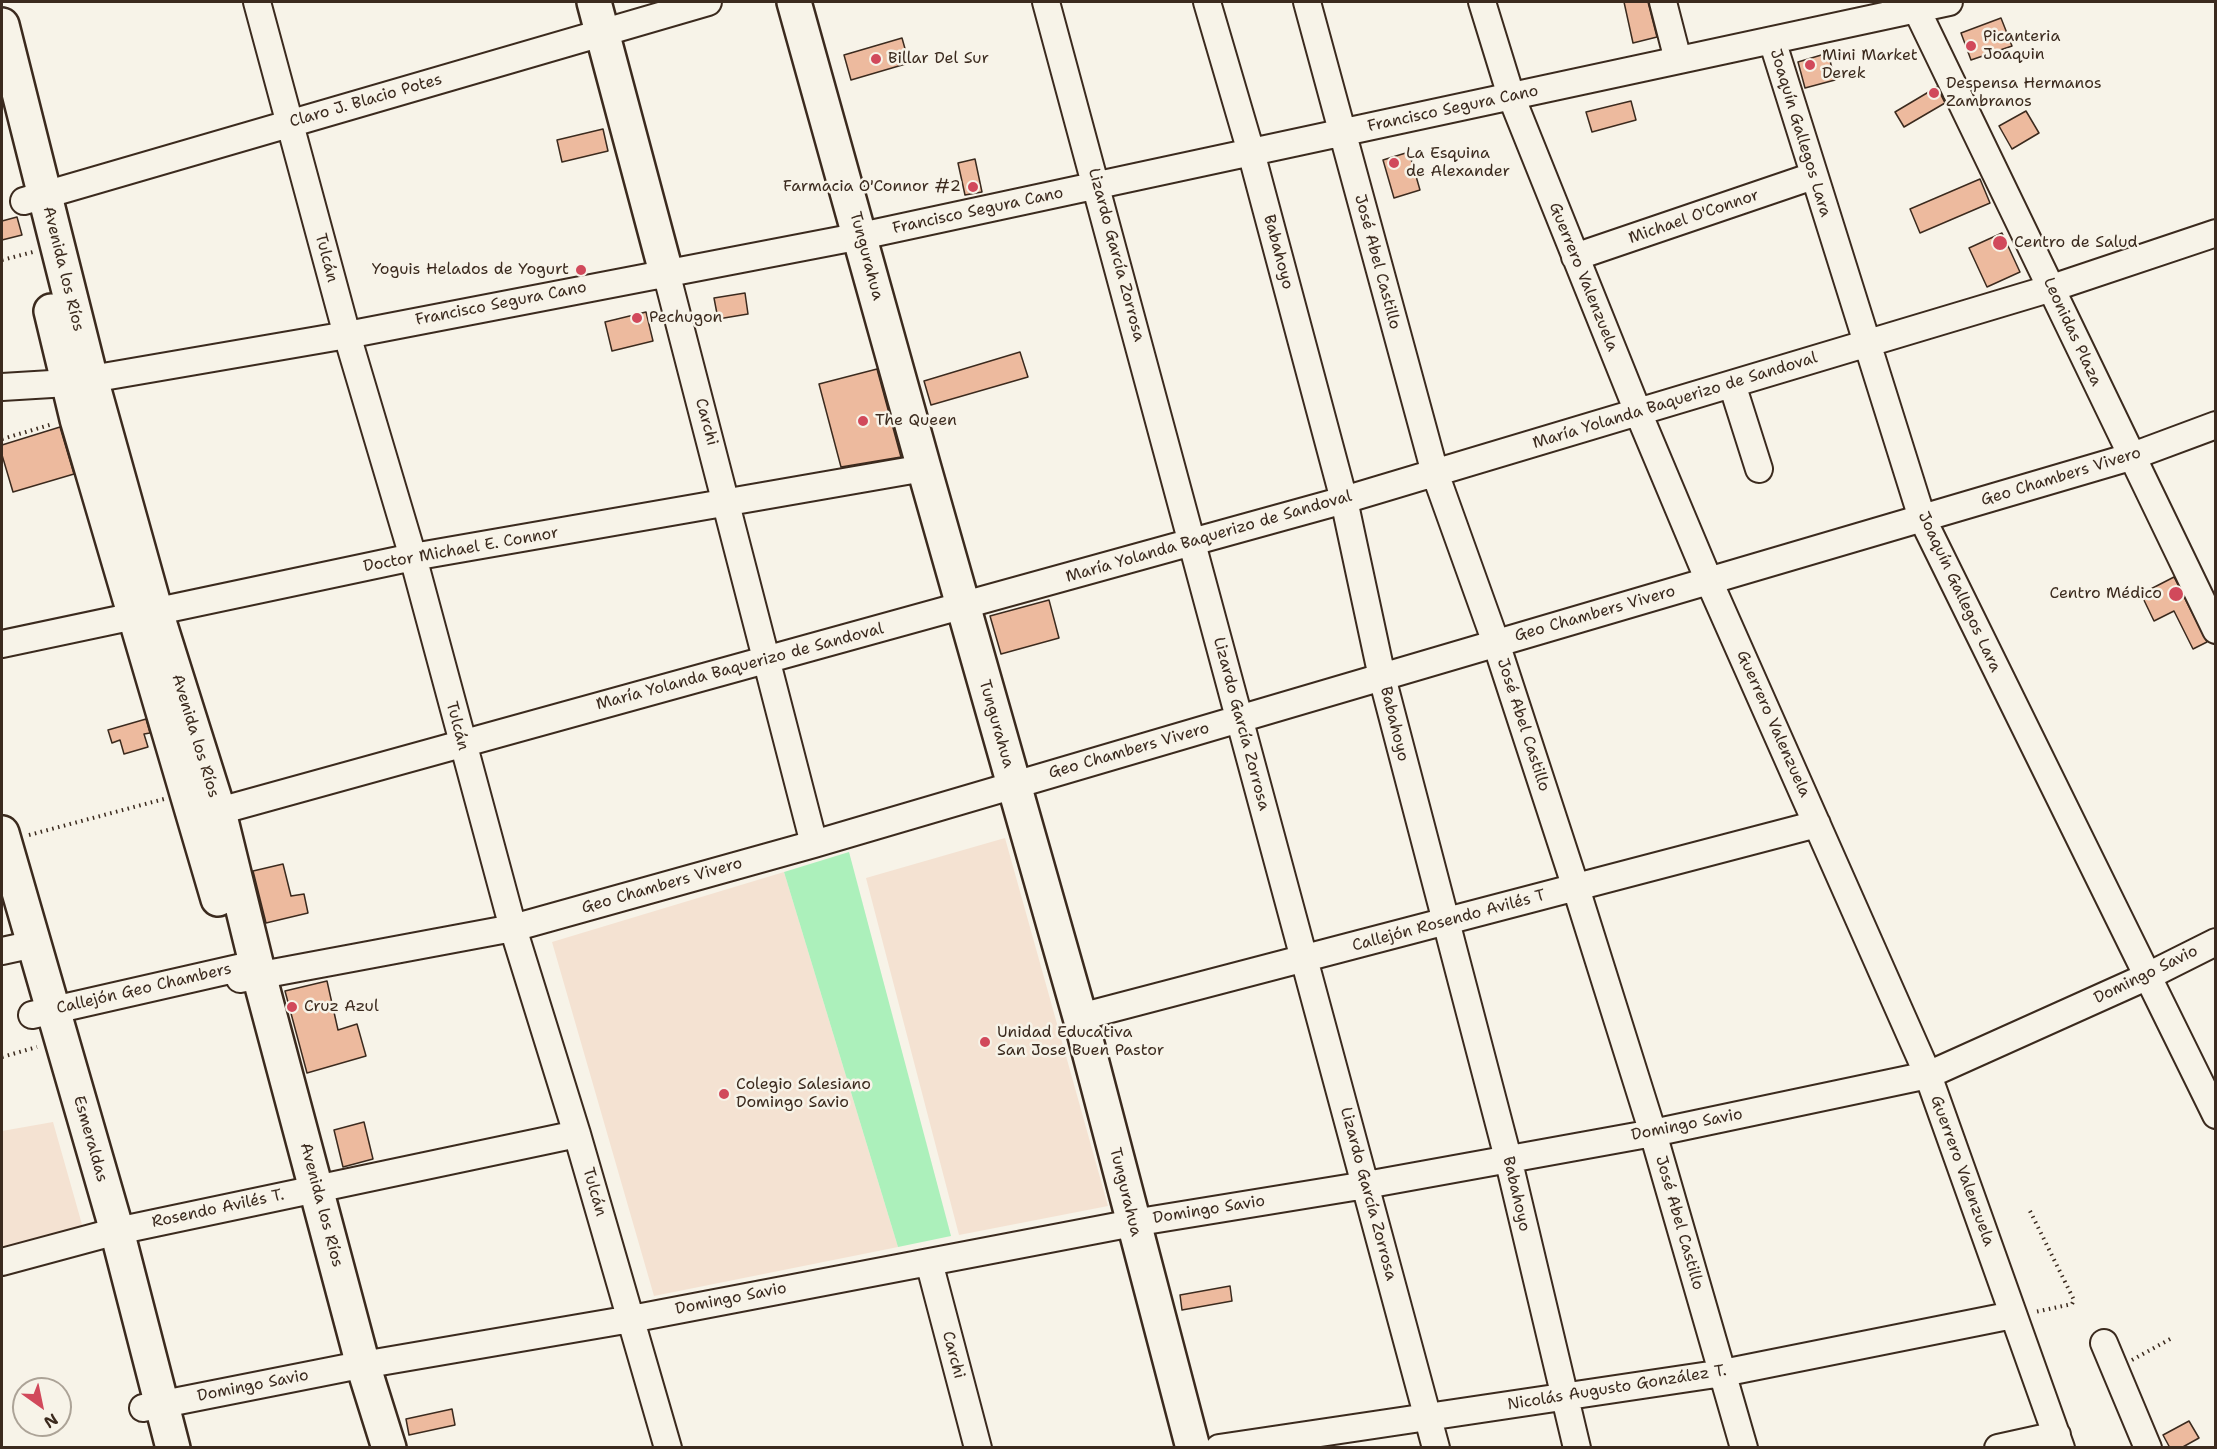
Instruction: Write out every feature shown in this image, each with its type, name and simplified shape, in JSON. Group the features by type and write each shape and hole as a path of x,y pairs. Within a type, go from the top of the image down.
{"main road":[{"name":"Tungurahua","path":"794,2 1080,1017 1193,1448"},
{"name":"Carchi","path":"598,17 666,272"},
{"name":"Avenida los Ríos","path":"2,25 34,198 80,381 308,1189 354,1367 369,1448"},
{"name":"Avenida los Ríos","path":"2,111 34,198 37,250 80,381 77,419 144,614"},
{"name":"Esmeraldas","path":"3,837 16,948"},
{"name":"Esmeraldas","path":"2,910 42,1012 107,1233 152,1406 173,1448"},
{"name":"Esmeraldas","path":"42,1012 41,1046 107,1233"},
{"name":"Avenida los Ríos","path":"354,1367 388,1448"},
{"name":"Esmeraldas","path":"152,1406 153,1448"}],"street":[{"name":"Tulcán","path":"257,2 347,335 413,557 513,928 577,1134 668,1448"},
{"name":"Claro J. Blacio Potes","path":"34,198 289,124 598,17 708,2"},
{"name":"Lizardo García Zorrosa","path":"1046,2 1098,185 1191,543 1436,1448"},
{"name":"Babahoyo","path":"1207,2 1251,152 1344,500 1382,677 1508,1158 1577,1448"},
{"name":"José Abel Castillo","path":"1307,2 1435,473 1496,643 1576,888 1653,1133 1744,1448"},
{"name":"Guerrero Valenzuela","path":"1482,2 1511,96 1708,581 1928,1075 2059,1441"},
{"path":"1663,2 1678,60"},
{"name":"Francisco Segura Cano","path":"2,387 80,381 347,335 861,236 1772,40 1915,5 1949,2"},
{"name":"Leonidas Plaza","path":"1915,5 2052,288 2130,457 2216,630"},
{"name":"Joaquín Gallegos Lara","path":"1772,40 1922,518 2146,977 2216,1115"},
{"name":"Michael O'Connor","path":"1575,257 1813,176"},
{"name":"María Yolanda Baquerizo de Sandoval","path":"200,808 462,744 1344,500 2052,288 2216,233"},
{"name":"Carchi","path":"666,272 814,844"},
{"path":"1732,384 1759,469"},
{"name":"Geo Chambers Vivero","path":"248,972 513,928 814,844 2130,457 2216,425"},
{"name":"Doctor Michael E. Connor","path":"2,644 413,557 924,468"},
{"name":"Callejón Rosendo Avilés T","path":"1080,1017 1817,824"},
{"name":"Domingo Savio","path":"152,1406 354,1367 631,1319 1133,1223 1366,1185 1653,1133 1928,1075 2146,977 2216,942"},
{"name":"Callejón Geo Chambers","path":"42,1012 248,972"},
{"name":"Rosendo Avilés T.","path":"2,1262 107,1233 577,1134"},
{"name":"Carchi","path":"928,1262 978,1448"},
{"name":"Nicolás Augusto González T.","path":"1219,1448 1723,1373 2014,1316"},
{"path":"2104,1343 2148,1448"},
{"path":"1998,1448 2059,1441"}],"path":[{"path":"2,260 37,250"},
{"path":"2,439 77,419"},
{"path":"3,837 200,808"},
{"path":"2,1057 41,1046"},
{"path":"2014,1316 2072,1304 2074,1300 2030,1211"},
{"path":"2116,1370 2174,1337"}],"shaded area":[{"name":"Unidad Educativa San Jose Buen Pastor","path":"1005,838 1108,1206 959,1235 866,878"},
{"name":"Colegio Salesiano Domingo Savio","path":"784,872 898,1247 654,1296 552,942"},
{"path":"53,1122 83,1228 2,1251 2,1131"}],"green space":[{"path":"849,852 951,1236 898,1247 784,872"}],"building":[{"path":"1624,2 1648,2 1657,37 1633,43"},
{"path":"2001,18 2012,46 1971,60 1961,33"},
{"name":"Billar Del Sur","path":"902,38 909,63 851,80 844,55"},
{"path":"1828,53 1835,80 1805,88 1798,62"},
{"path":"1937,87 1945,103 1904,127 1895,112"},
{"path":"1631,101 1636,120 1592,132 1586,112"},
{"path":"2026,111 2039,133 2012,149 1999,126"},
{"path":"603,129 608,151 562,162 557,140"},
{"path":"1409,152 1420,190 1394,198 1383,160"},
{"path":"975,159 982,192 965,195 958,163"},
{"path":"1980,179 1990,203 1920,233 1910,209"},
{"path":"17,217 22,235 2,240 2,221"},
{"path":"2002,233 2020,272 1987,287 1969,248"},
{"path":"745,293 748,314 718,319 714,298"},
{"path":"646,312 653,341 612,351 605,322"},
{"path":"1020,352 1028,377 931,405 924,381"},
{"name":"The Queen","path":"877,369 901,457 841,467 819,384"},
{"path":"60,427 74,474 13,492 2,455 2,445"},
{"path":"2174,577 2207,642 2193,649 2174,611 2154,621 2141,594"},
{"path":"1049,600 1059,638 1001,654 990,616"},
{"path":"146,719 150,733 144,734 148,747 124,754 120,740 112,743 108,730"},
{"path":"283,864 291,896 304,894 308,913 266,923 253,871"},
{"path":"327,981 338,1030 357,1024 366,1056 307,1073 285,991"},
{"path":"364,1122 373,1159 343,1167 334,1130"},
{"path":"1230,1286 1232,1301 1182,1310 1180,1295"},
{"path":"452,1409 455,1425 409,1435 406,1419"},
{"path":"2189,1421 2199,1438 2181,1448 2170,1448 2163,1435"}],"place":[{"name":"Picanteria Joaquin","path":"1971,46"},
{"name":"Billar Del Sur","path":"876,59"},
{"name":"Mini Market Derek","path":"1810,65"},
{"name":"Despensa Hermanos Zambranos","path":"1934,93"},
{"name":"La Esquina de Alexander","path":"1394,163"},
{"name":"Farmacia O'Connor #2","path":"973,187"},
{"name":"Centro de Salud","path":"2000,243"},
{"name":"Yoguis Helados de Yogurt","path":"581,270"},
{"name":"Pechugon","path":"637,318"},
{"name":"The Queen","path":"863,421"},
{"name":"Centro Médico","path":"2176,594"},
{"name":"Cruz Azul","path":"292,1007"},
{"name":"Unidad Educativa San Jose Buen Pastor","path":"985,1042"},
{"name":"Colegio Salesiano Domingo Savio","path":"724,1094"}]}
